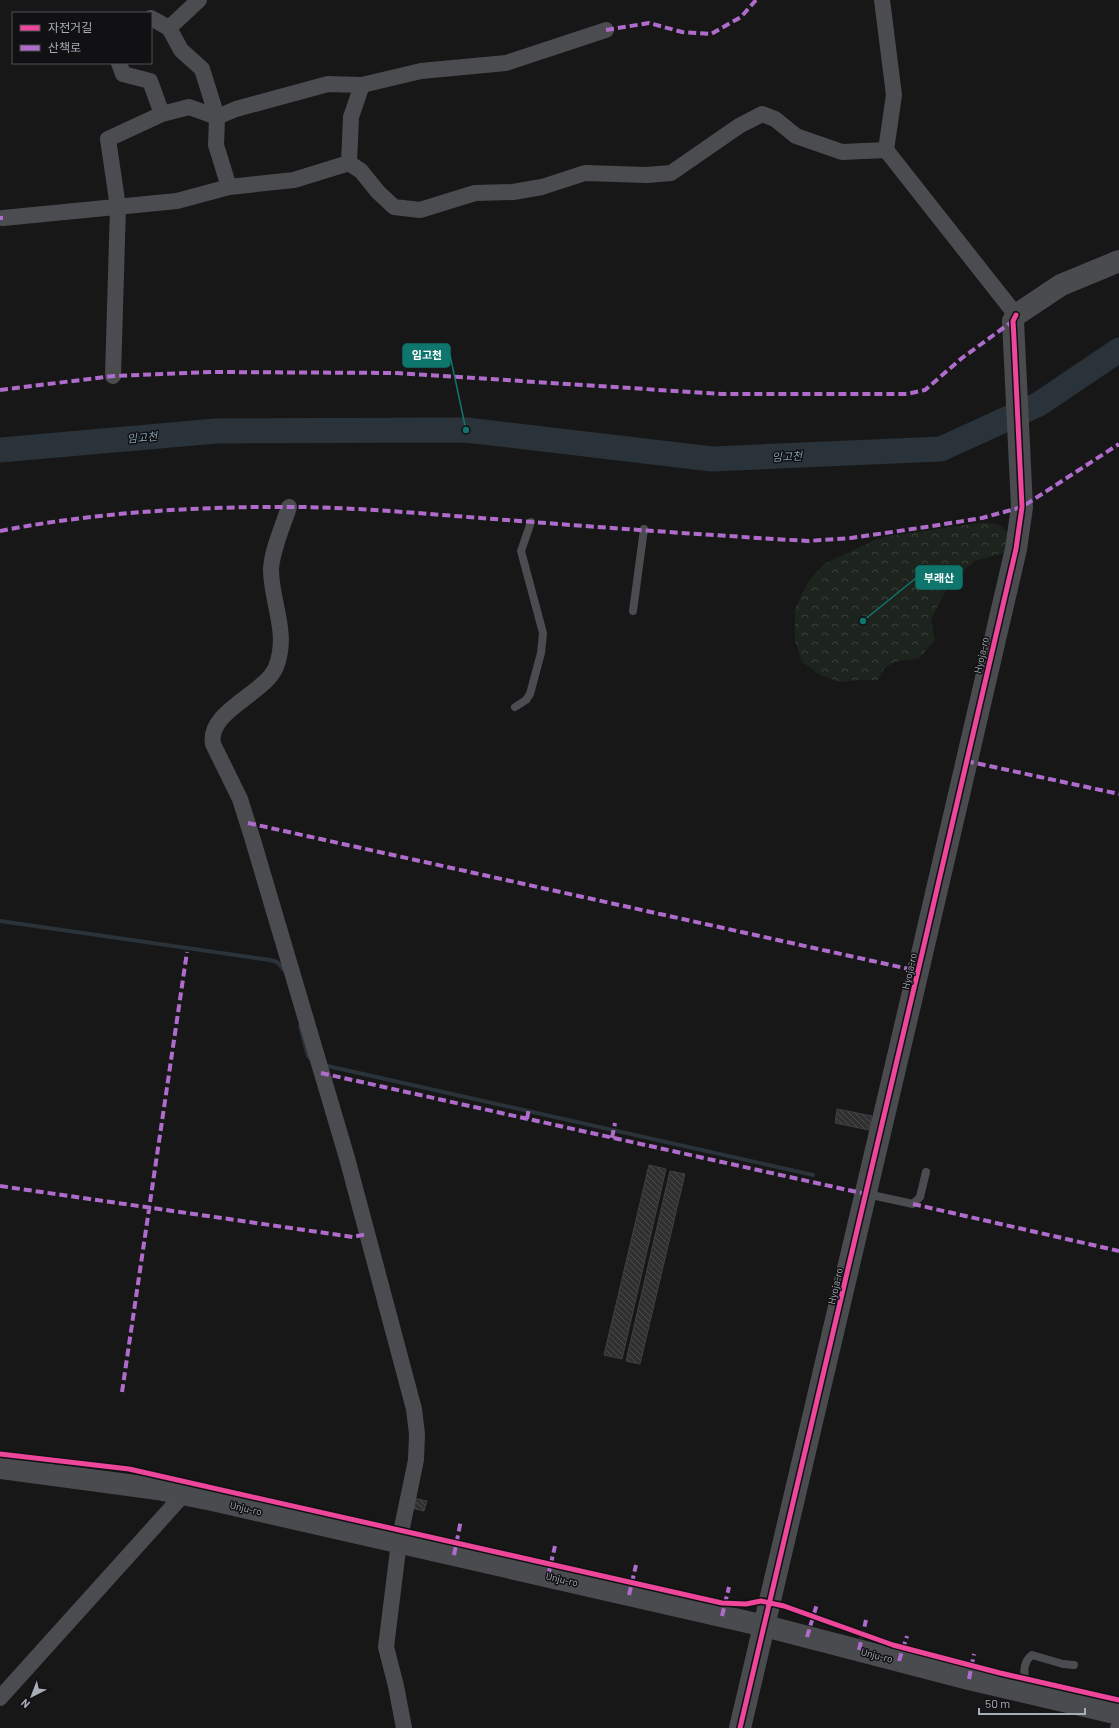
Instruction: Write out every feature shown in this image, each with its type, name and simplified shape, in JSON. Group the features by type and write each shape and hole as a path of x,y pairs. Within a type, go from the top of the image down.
{"street":[{"path":"169,28 199,0"},
{"path":"882,0 894,95 886,150 1016,314 1061,285 1119,261"},
{"path":"152,19 169,28 181,50 202,68 217,116 216,145 229,187"},
{"path":"113,376 118,207 108,139 162,114 189,107 217,116 236,109 328,84 362,85 421,71 506,63 606,30"},
{"path":"119,64 123,74 150,81 162,114"},
{"path":"349,163 351,117 362,85"},
{"path":"349,163 361,171 378,192 394,207 420,210 475,193 513,192 542,187 585,173 647,175 671,173 739,126 762,114 775,119 796,136 842,152 886,150"},
{"path":"3,218 178,201 229,187 294,180 349,163"},
{"name":"Hyoja-ro","path":"740,1728 1016,549 1022,515 1022,494 1013,321 1016,314"},
{"path":"289,507 271,564 272,583 281,629 281,650 278,660 274,670 264,683 227,713 220,721 212,737 213,744 240,799 250,830 347,1158 414,1409 417,1434 416,1460 399,1542 386,1633 386,1647 396,1686 404,1728"},
{"name":"Unju-ro","path":"0,1468 150,1488 217,1501 765,1626 1028,1693 1119,1714"},
{"path":"0,1698 183,1495"}],"lane":[{"path":"515,707 526,700 530,694 543,640 541,622 521,551 531,522"},
{"path":"633,611 644,529"},
{"path":"866,1194 913,1204 920,1198 926,1172"},
{"path":"1028,1693 1024,1672 1026,1660 1032,1655 1063,1664 1074,1665"}],"green space":[{"path":"980,523 990,523 1000,526 1010,536 1007,552 975,561 957,576 946,590 931,620 935,640 918,659 899,661 889,665 884,669 878,680 840,682 820,675 802,662 795,640 795,609 808,582 824,564 875,540 888,536"}],"building":[{"path":"837,1109 872,1116 869,1130 835,1123"},
{"path":"649,1165 666,1169 622,1359 604,1355"},
{"path":"670,1171 685,1174 640,1364 626,1361"},
{"path":"413,1498 427,1501 424,1511 411,1508"}],"waterway":[{"name":"임고천","path":"0,450 216,431 466,430 712,459 941,449 1039,404 1119,350"},
{"path":"0,921 270,960 277,962 285,971"},
{"path":"300,1026 308,1056 313,1061"},
{"path":"323,1065 813,1175"}],"marked path":[{"path":"606,30 649,23 682,32 711,34 741,17 756,0"},
{"path":"0,390 113,376 212,372 397,373 722,394 907,394 925,390 962,358 1013,321"},
{"path":"0,531 36,524 112,515 188,509 300,507 378,510 620,529 808,541 851,538 982,518 1022,507 1119,444"},
{"path":"966,761 1119,794"},
{"path":"248,823 918,971"},
{"path":"122,1392 187,952"},
{"path":"321,1073 866,1194"},
{"path":"527,1119 529,1108"},
{"path":"612,1138 615,1123"},
{"path":"0,1186 353,1237 367,1234"},
{"path":"913,1204 1119,1251"},
{"path":"454,1555 461,1520"},
{"path":"548,1576 555,1546"},
{"path":"629,1595 636,1565"},
{"path":"722,1616 729,1587"},
{"path":"807,1637 817,1604"},
{"path":"859,1650 866,1620"},
{"path":"899,1661 907,1636"},
{"path":"969,1679 974,1654"}],"cycle path":[{"path":"740,1728 1016,549 1022,507 1013,321 1016,315"},
{"path":"0,1454 129,1469 722,1603 746,1604 761,1601 784,1606 893,1645 1000,1673 1119,1700"}],"place":[{"name":"임고천","path":"466,430"},
{"name":"부래산","path":"863,621"}]}
